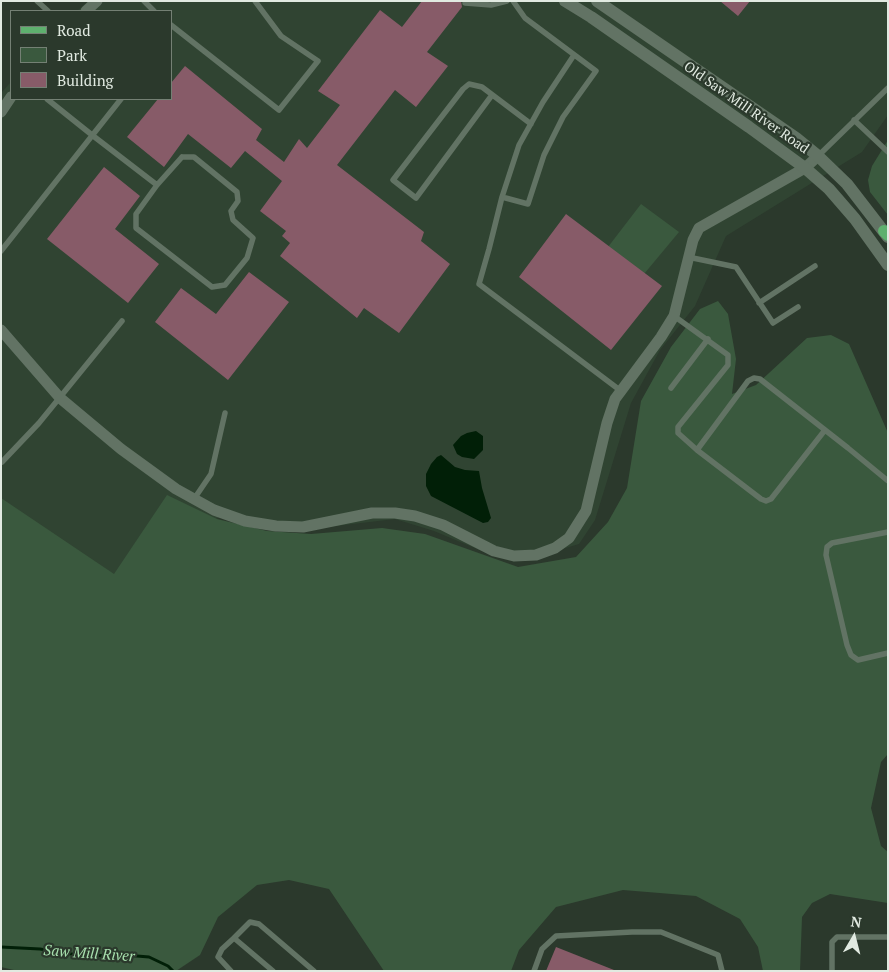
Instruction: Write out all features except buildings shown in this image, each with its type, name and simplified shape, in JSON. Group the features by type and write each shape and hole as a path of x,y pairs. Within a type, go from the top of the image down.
{"street":[{"name":"Old Saw Mill River Road","path":"565,1 618,35 806,168 829,189 855,219 888,265"},
{"name":"Old Saw Mill River Road","path":"597,1 796,138 847,184 887,234"},
{"path":"1,112 10,99"},
{"path":"1,330 60,398 121,449 176,489 214,510 245,521 276,526 303,527 372,513 395,513 415,516 442,525 494,551 514,556 536,555 555,548 569,538 586,512 607,423 615,399 674,316 692,240 699,228 806,168 818,156"}],"lane":[{"path":"37,1 47,10"},
{"path":"144,1 153,10"},
{"path":"174,27 279,110 318,62 281,36 255,1"},
{"path":"465,4 491,5 507,1"},
{"path":"502,196 528,204 544,155 563,117 596,71 525,18 513,1"},
{"path":"574,55 530,124 519,145 502,196 479,284 621,391"},
{"path":"492,95 416,198 393,180 463,89 469,84 482,87 530,124"},
{"path":"818,156 888,88"},
{"path":"48,100 157,185"},
{"path":"1,251 120,100"},
{"path":"854,120 887,149"},
{"path":"194,156 237,192 238,200 231,211 233,220 253,238 247,258 226,284 212,287 136,228 136,214 157,185 182,157 194,156"},
{"path":"688,257 736,267 773,324 798,307"},
{"path":"759,303 815,266"},
{"path":"674,316 728,355 728,364 678,427 678,433 761,499 766,501 771,499 825,430"},
{"path":"2,462 40,423 122,321"},
{"path":"671,388 708,339"},
{"path":"697,450 748,381 754,378 760,379 888,481"},
{"path":"194,499 211,474 225,413"},
{"path":"888,532 832,543 827,547 826,555 851,655 858,660 888,653"},
{"path":"231,971 218,957 222,949 250,922 259,924 314,971"},
{"path":"534,971 542,949 556,936 632,932 661,932 718,955 722,971"},
{"path":"832,971 832,942 837,937 888,937"},
{"path":"234,938 273,971"}],"shaded area":[{"path":"88,1 888,1 888,115 862,152 726,236 695,306 660,350 631,403 595,520 579,544 522,561 482,551 434,531 395,519 327,527 219,517 74,649 1,586 1,93 10,83 10,100 172,100 172,10 78,10"},
{"path":"476,431 483,436 483,450 474,459 457,454 453,445 461,436"},
{"path":"441,455 455,467 479,471 491,518 488,522 483,523 431,496 426,486 426,474 431,464"}],"green space":[{"path":"888,140 888,215 870,192 868,180 872,166"},
{"path":"641,204 679,232 644,274 608,247"},
{"path":"718,301 728,314 736,359 732,394 756,385 807,338 831,335 849,344 888,433 888,754 881,762 871,808 881,846 888,852 888,903 830,894 812,903 802,917 800,971 763,971 758,947 740,919 696,896 623,890 556,907 519,950 511,971 384,971 329,889 289,880 257,885 218,917 200,955 176,971 18,971 1,967 1,498 114,574 167,495 217,519 267,531 311,534 382,528 425,534 518,567 576,557 608,522 627,488 641,401 671,347 700,309"}],"waterway":[{"name":"Saw Mill River","path":"1,947 40,949 84,956 125,955 149,957 168,966 173,971"}]}
